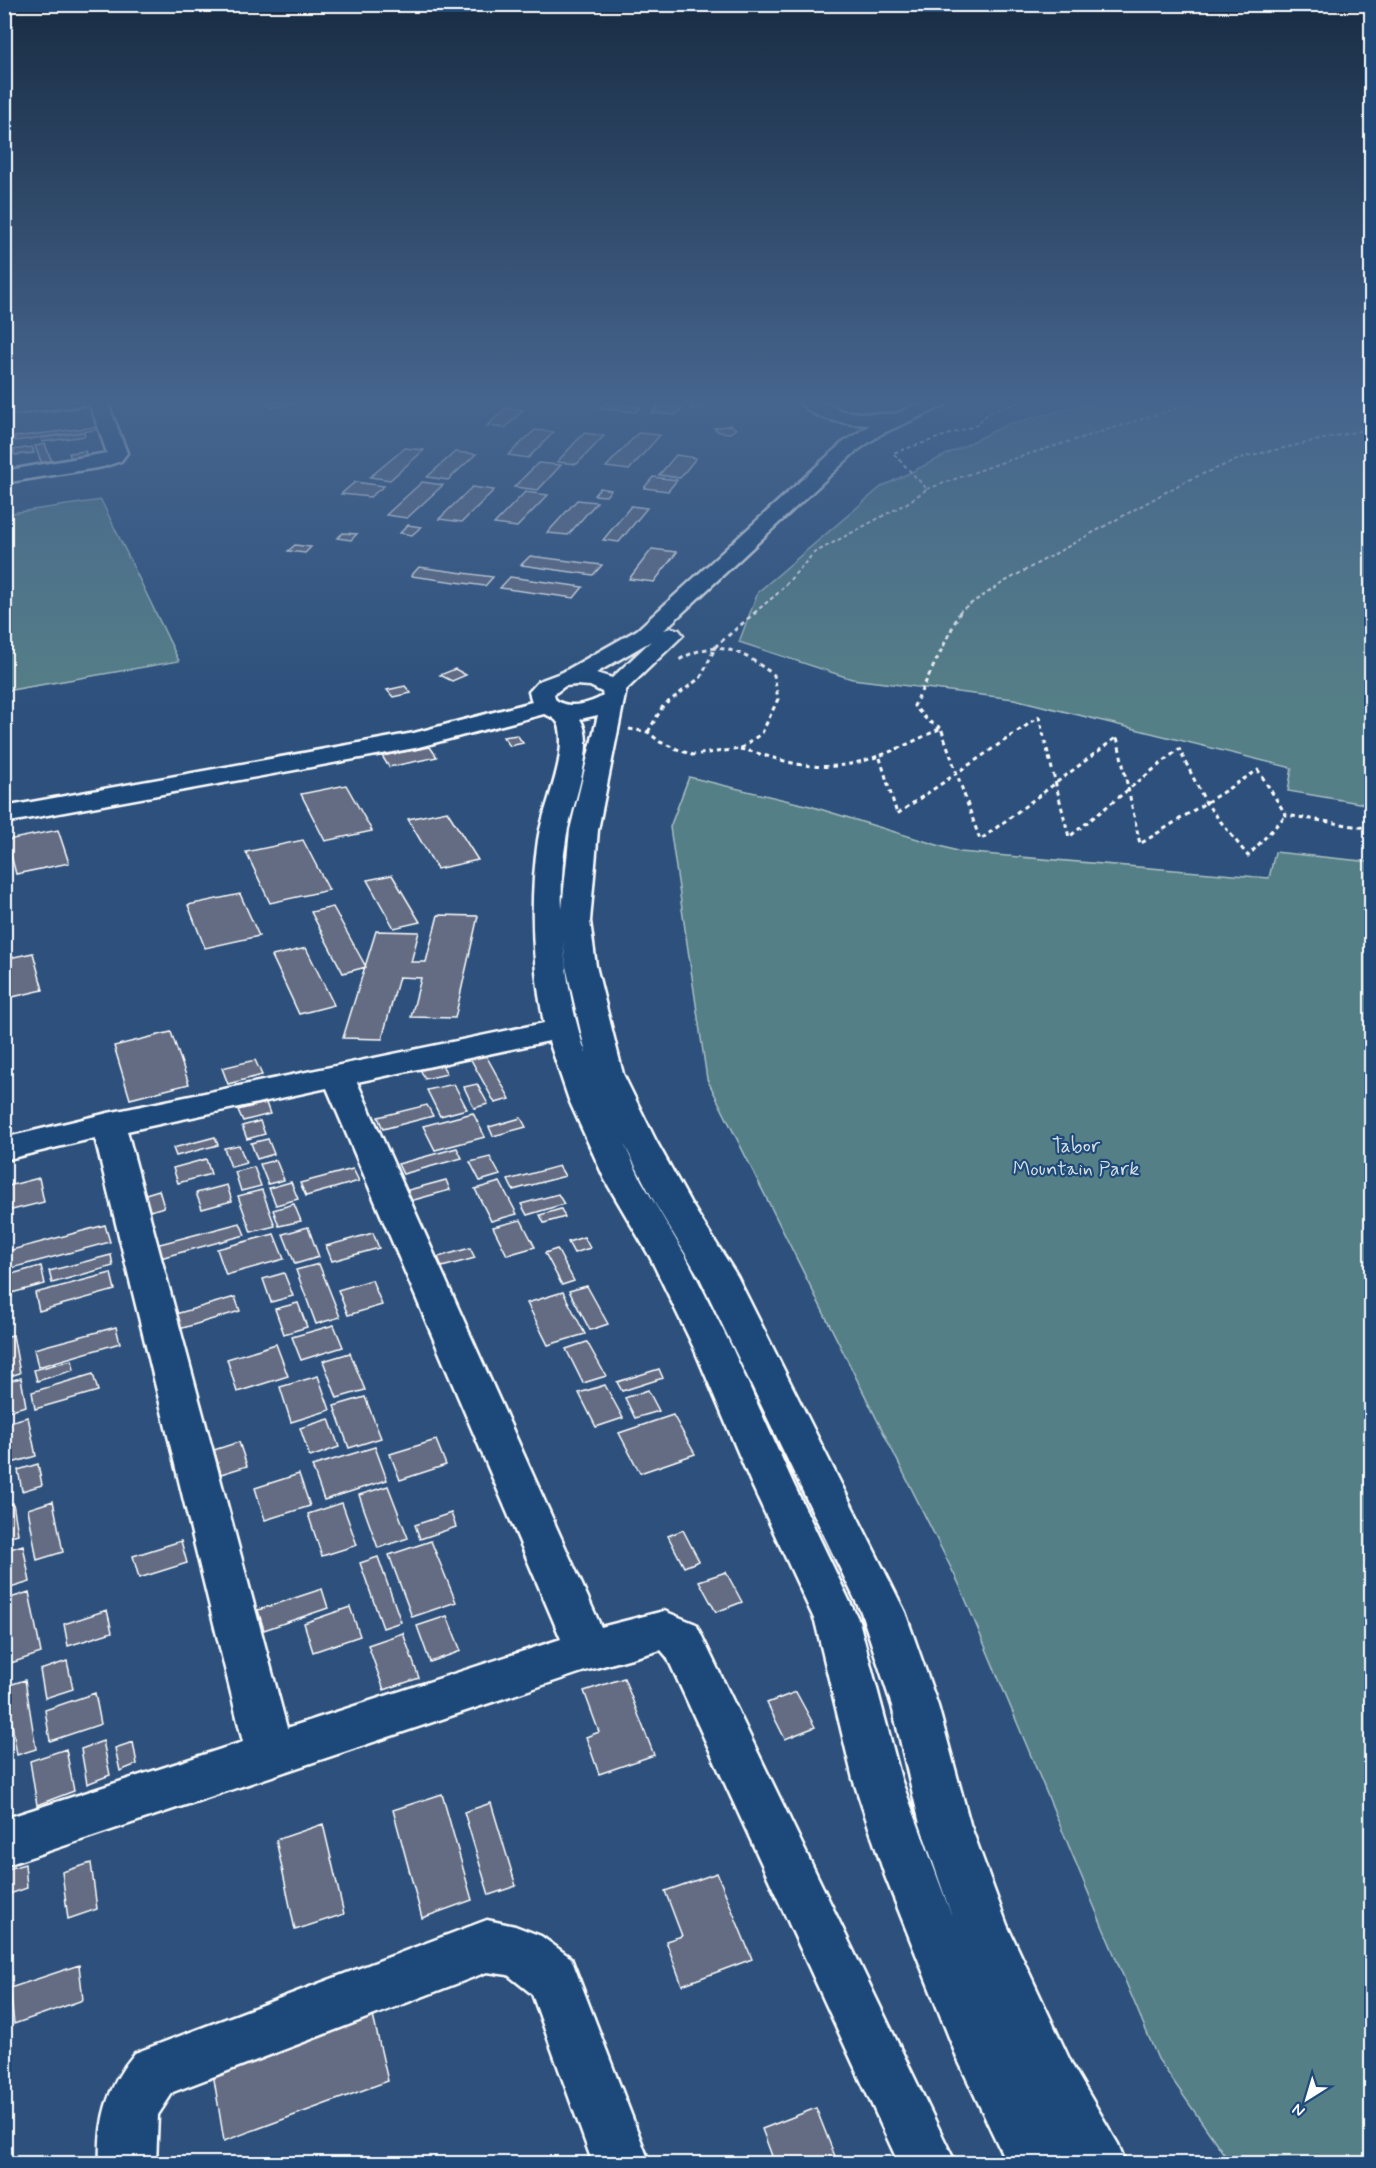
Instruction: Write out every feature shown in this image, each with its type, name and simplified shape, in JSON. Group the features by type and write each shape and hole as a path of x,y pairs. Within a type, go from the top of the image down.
{"street":[{"path":"4,802 357,738 555,697 645,635 776,502"},
{"path":"555,697 587,712 611,705 775,536 812,502"},
{"path":"4,815 415,740 600,681 611,705 584,830 575,921 583,976 607,1074 639,1141 669,1196 718,1276 883,1612 915,1706 945,1824 984,1934 1054,2086 1098,2163"},
{"path":"555,697 572,726 574,746 552,837 547,882 547,932 552,987 561,1029 586,1100 623,1180 668,1257 713,1348 772,1483 837,1621 877,1779 910,1876 977,2042 1037,2163"},
{"path":"4,1149 108,1124 561,1029"},
{"path":"338,1075 588,1650"},
{"path":"108,1124 270,1754"},
{"path":"4,1843 588,1650 664,1630 680,1638 928,2163"},
{"path":"128,2163 126,2129 131,2108 138,2090 154,2072 487,1946 510,1948 535,1961 552,1977 622,2163"}],"path":[{"path":"648,732 663,706 701,677 716,646 777,594 814,553 908,502"},
{"path":"1147,502 1053,553 961,610 914,706 928,721 941,728 980,840 1117,737 1140,844 1258,771 1286,815 1371,829"},
{"path":"678,660 692,649 716,646 754,659 774,675 778,699 762,733 740,749"},
{"path":"611,705 675,749 693,754 740,749 805,765 837,766 880,758 941,728"},
{"path":"880,758 897,814 1039,717 1069,837 1179,749 1206,803 1248,856 1286,815"}],"green space":[{"path":"86,502 102,502 179,661 5,691 5,514"},
{"path":"863,502 1371,502 1371,805 1288,791 1292,768 1014,699 852,679 739,642 758,592"},
{"name":"Tabor Mountain Park","path":"689,777 810,806 960,852 1269,878 1275,852 1371,862 1371,2163 1230,2163 1158,2059 959,1584 707,1079 670,827"}],"building":[{"path":"400,502 424,502 407,518 386,515"},
{"path":"456,502 482,502 462,522 439,519"},
{"path":"515,502 541,502 517,527 494,524"},
{"path":"575,502 597,502 568,535 547,533"},
{"path":"631,506 647,508 619,542 603,540"},
{"path":"408,525 421,527 412,535 400,533"},
{"path":"343,533 357,534 351,540 337,538"},
{"path":"295,545 311,547 305,553 288,551"},
{"path":"652,549 677,552 654,582 629,579"},
{"path":"530,556 602,565 593,575 521,565"},
{"path":"419,567 493,577 485,586 411,576"},
{"path":"510,577 583,587 574,598 500,588"},
{"path":"455,669 466,675 452,681 440,675"},
{"path":"405,686 411,693 393,697 387,690"},
{"path":"517,735 523,743 510,746 503,737"},
{"path":"430,747 437,757 389,767 382,756"},
{"path":"346,785 372,831 325,841 301,794"},
{"path":"447,811 478,860 437,869 408,819"},
{"path":"58,830 69,863 16,874 7,840"},
{"path":"303,840 329,890 270,903 246,852"},
{"path":"392,875 420,922 394,928 367,880"},
{"path":"240,894 259,936 205,948 188,905"},
{"path":"333,907 366,967 343,973 311,912"},
{"path":"438,915 478,916 455,1018 411,1017 421,978 399,977 382,1039 343,1038 376,931 419,932 411,962 426,962"},
{"path":"306,948 334,1005 299,1014 272,956"},
{"path":"33,953 43,990 8,998 4,985 4,959"},
{"path":"171,1032 189,1084 130,1099 114,1046"},
{"path":"484,1052 510,1099 495,1103 469,1056"},
{"path":"255,1060 262,1075 228,1084 222,1068"},
{"path":"441,1063 447,1074 425,1079 420,1069"},
{"path":"454,1084 467,1109 440,1116 427,1090"},
{"path":"477,1084 488,1104 474,1108 464,1087"},
{"path":"266,1103 270,1114 243,1121 238,1110"},
{"path":"427,1105 433,1116 383,1129 378,1117"},
{"path":"473,1113 485,1137 435,1150 423,1126"},
{"path":"521,1118 526,1127 493,1136 489,1127"},
{"path":"260,1121 265,1134 247,1139 242,1126"},
{"path":"215,1137 218,1145 176,1156 173,1148"},
{"path":"268,1139 274,1154 257,1159 251,1143"},
{"path":"239,1145 246,1163 231,1167 224,1148"},
{"path":"457,1148 462,1158 403,1174 398,1164"},
{"path":"490,1157 500,1175 480,1181 470,1162"},
{"path":"206,1159 211,1174 178,1183 173,1168"},
{"path":"276,1160 284,1180 268,1184 260,1164"},
{"path":"559,1166 565,1176 513,1190 508,1180"},
{"path":"254,1167 261,1186 241,1191 235,1172"},
{"path":"353,1169 359,1181 306,1196 300,1183"},
{"path":"39,1178 44,1202 4,1212 4,1187"},
{"path":"446,1180 450,1190 410,1201 405,1191"},
{"path":"291,1182 298,1199 276,1205 269,1188"},
{"path":"500,1182 517,1214 491,1221 475,1189"},
{"path":"227,1185 232,1201 202,1209 196,1193"},
{"path":"159,1190 164,1207 143,1213 139,1196"},
{"path":"262,1190 275,1226 251,1232 238,1196"},
{"path":"558,1194 564,1204 527,1215 521,1204"},
{"path":"294,1204 301,1221 279,1226 273,1210"},
{"path":"561,1209 565,1217 544,1223 540,1215"},
{"path":"521,1220 535,1247 507,1255 493,1227"},
{"path":"240,1223 245,1235 160,1258 156,1245"},
{"path":"105,1225 110,1242 4,1270 4,1252"},
{"path":"308,1227 319,1257 295,1264 283,1234"},
{"path":"373,1233 379,1248 332,1261 326,1246"},
{"path":"274,1234 284,1259 226,1275 217,1249"},
{"path":"584,1237 590,1248 574,1253 568,1242"},
{"path":"470,1248 475,1258 442,1267 438,1257"},
{"path":"557,1249 574,1281 562,1285 545,1253"},
{"path":"111,1255 113,1266 52,1283 49,1271"},
{"path":"319,1264 340,1317 316,1324 296,1270"},
{"path":"41,1266 45,1284 4,1295 4,1276"},
{"path":"111,1273 115,1290 39,1311 35,1293"},
{"path":"284,1273 293,1296 271,1302 263,1279"},
{"path":"372,1280 382,1305 348,1315 338,1290"},
{"path":"587,1286 608,1324 590,1330 569,1291"},
{"path":"563,1292 585,1334 548,1345 527,1303"},
{"path":"235,1297 240,1311 176,1330 172,1315"},
{"path":"298,1303 307,1327 284,1334 275,1309"},
{"path":"334,1325 343,1347 301,1360 292,1337"},
{"path":"116,1327 120,1343 38,1367 34,1349"},
{"path":"13,1335 20,1373 4,1378 4,1337"},
{"path":"587,1342 606,1376 583,1383 566,1349"},
{"path":"276,1344 288,1376 237,1392 227,1359"},
{"path":"350,1353 365,1390 337,1398 323,1361"},
{"path":"72,1360 74,1370 37,1381 34,1370"},
{"path":"659,1369 663,1378 622,1391 617,1382"},
{"path":"93,1374 98,1391 35,1409 32,1392"},
{"path":"318,1376 330,1410 291,1422 280,1387"},
{"path":"21,1378 26,1406 4,1412 4,1382"},
{"path":"605,1385 623,1418 596,1427 579,1393"},
{"path":"648,1390 659,1411 635,1418 625,1398"},
{"path":"365,1397 381,1438 349,1448 334,1406"},
{"path":"673,1415 695,1454 640,1473 619,1433"},
{"path":"28,1417 36,1456 12,1463 5,1423"},
{"path":"329,1419 339,1447 310,1457 300,1428"},
{"path":"436,1440 446,1465 400,1480 390,1454"},
{"path":"239,1442 247,1466 221,1474 214,1450"},
{"path":"375,1447 387,1480 324,1500 312,1466"},
{"path":"38,1464 42,1485 22,1491 18,1470"},
{"path":"299,1474 310,1506 265,1520 255,1488"},
{"path":"388,1486 408,1538 378,1548 359,1495"},
{"path":"53,1501 63,1552 37,1560 28,1509"},
{"path":"13,1503 18,1534 4,1538 4,1506"},
{"path":"342,1503 357,1545 322,1556 308,1514"},
{"path":"451,1513 456,1527 420,1539 415,1525"},
{"path":"683,1530 699,1561 684,1567 668,1536"},
{"path":"181,1541 187,1563 139,1578 133,1556"},
{"path":"431,1541 456,1602 412,1617 389,1555"},
{"path":"23,1545 30,1582 4,1590 4,1551"},
{"path":"378,1557 401,1622 383,1628 360,1563"},
{"path":"726,1572 742,1602 716,1612 699,1581"},
{"path":"322,1589 328,1608 264,1630 258,1610"},
{"path":"29,1592 41,1653 11,1663 4,1625 4,1600"},
{"path":"350,1607 360,1636 313,1652 304,1623"},
{"path":"107,1610 112,1632 68,1646 64,1624"},
{"path":"447,1616 461,1651 430,1662 417,1626"},
{"path":"403,1633 419,1678 384,1690 368,1645"},
{"path":"67,1661 73,1689 45,1698 40,1670"},
{"path":"624,1678 654,1755 599,1774 586,1737 599,1732 584,1691"},
{"path":"25,1680 36,1749 17,1755 6,1686"},
{"path":"796,1692 815,1727 785,1739 767,1703"},
{"path":"95,1693 101,1724 50,1741 45,1710"},
{"path":"103,1741 110,1775 87,1784 81,1749"},
{"path":"133,1742 137,1764 120,1771 115,1748"},
{"path":"66,1749 74,1791 37,1805 30,1761"},
{"path":"442,1794 472,1900 422,1918 393,1810"},
{"path":"491,1803 516,1886 489,1895 464,1812"},
{"path":"323,1824 344,1914 295,1930 276,1840"},
{"path":"91,1863 97,1909 68,1919 62,1872"},
{"path":"25,1864 27,1888 4,1896 4,1870"},
{"path":"717,1873 752,1959 682,1985 666,1941 682,1936 665,1891"},
{"path":"79,1965 83,2000 14,2024 10,1988"},
{"path":"373,2016 388,2081 224,2141 213,2073"},
{"path":"816,2108 838,2164 775,2164 762,2129"}]}
